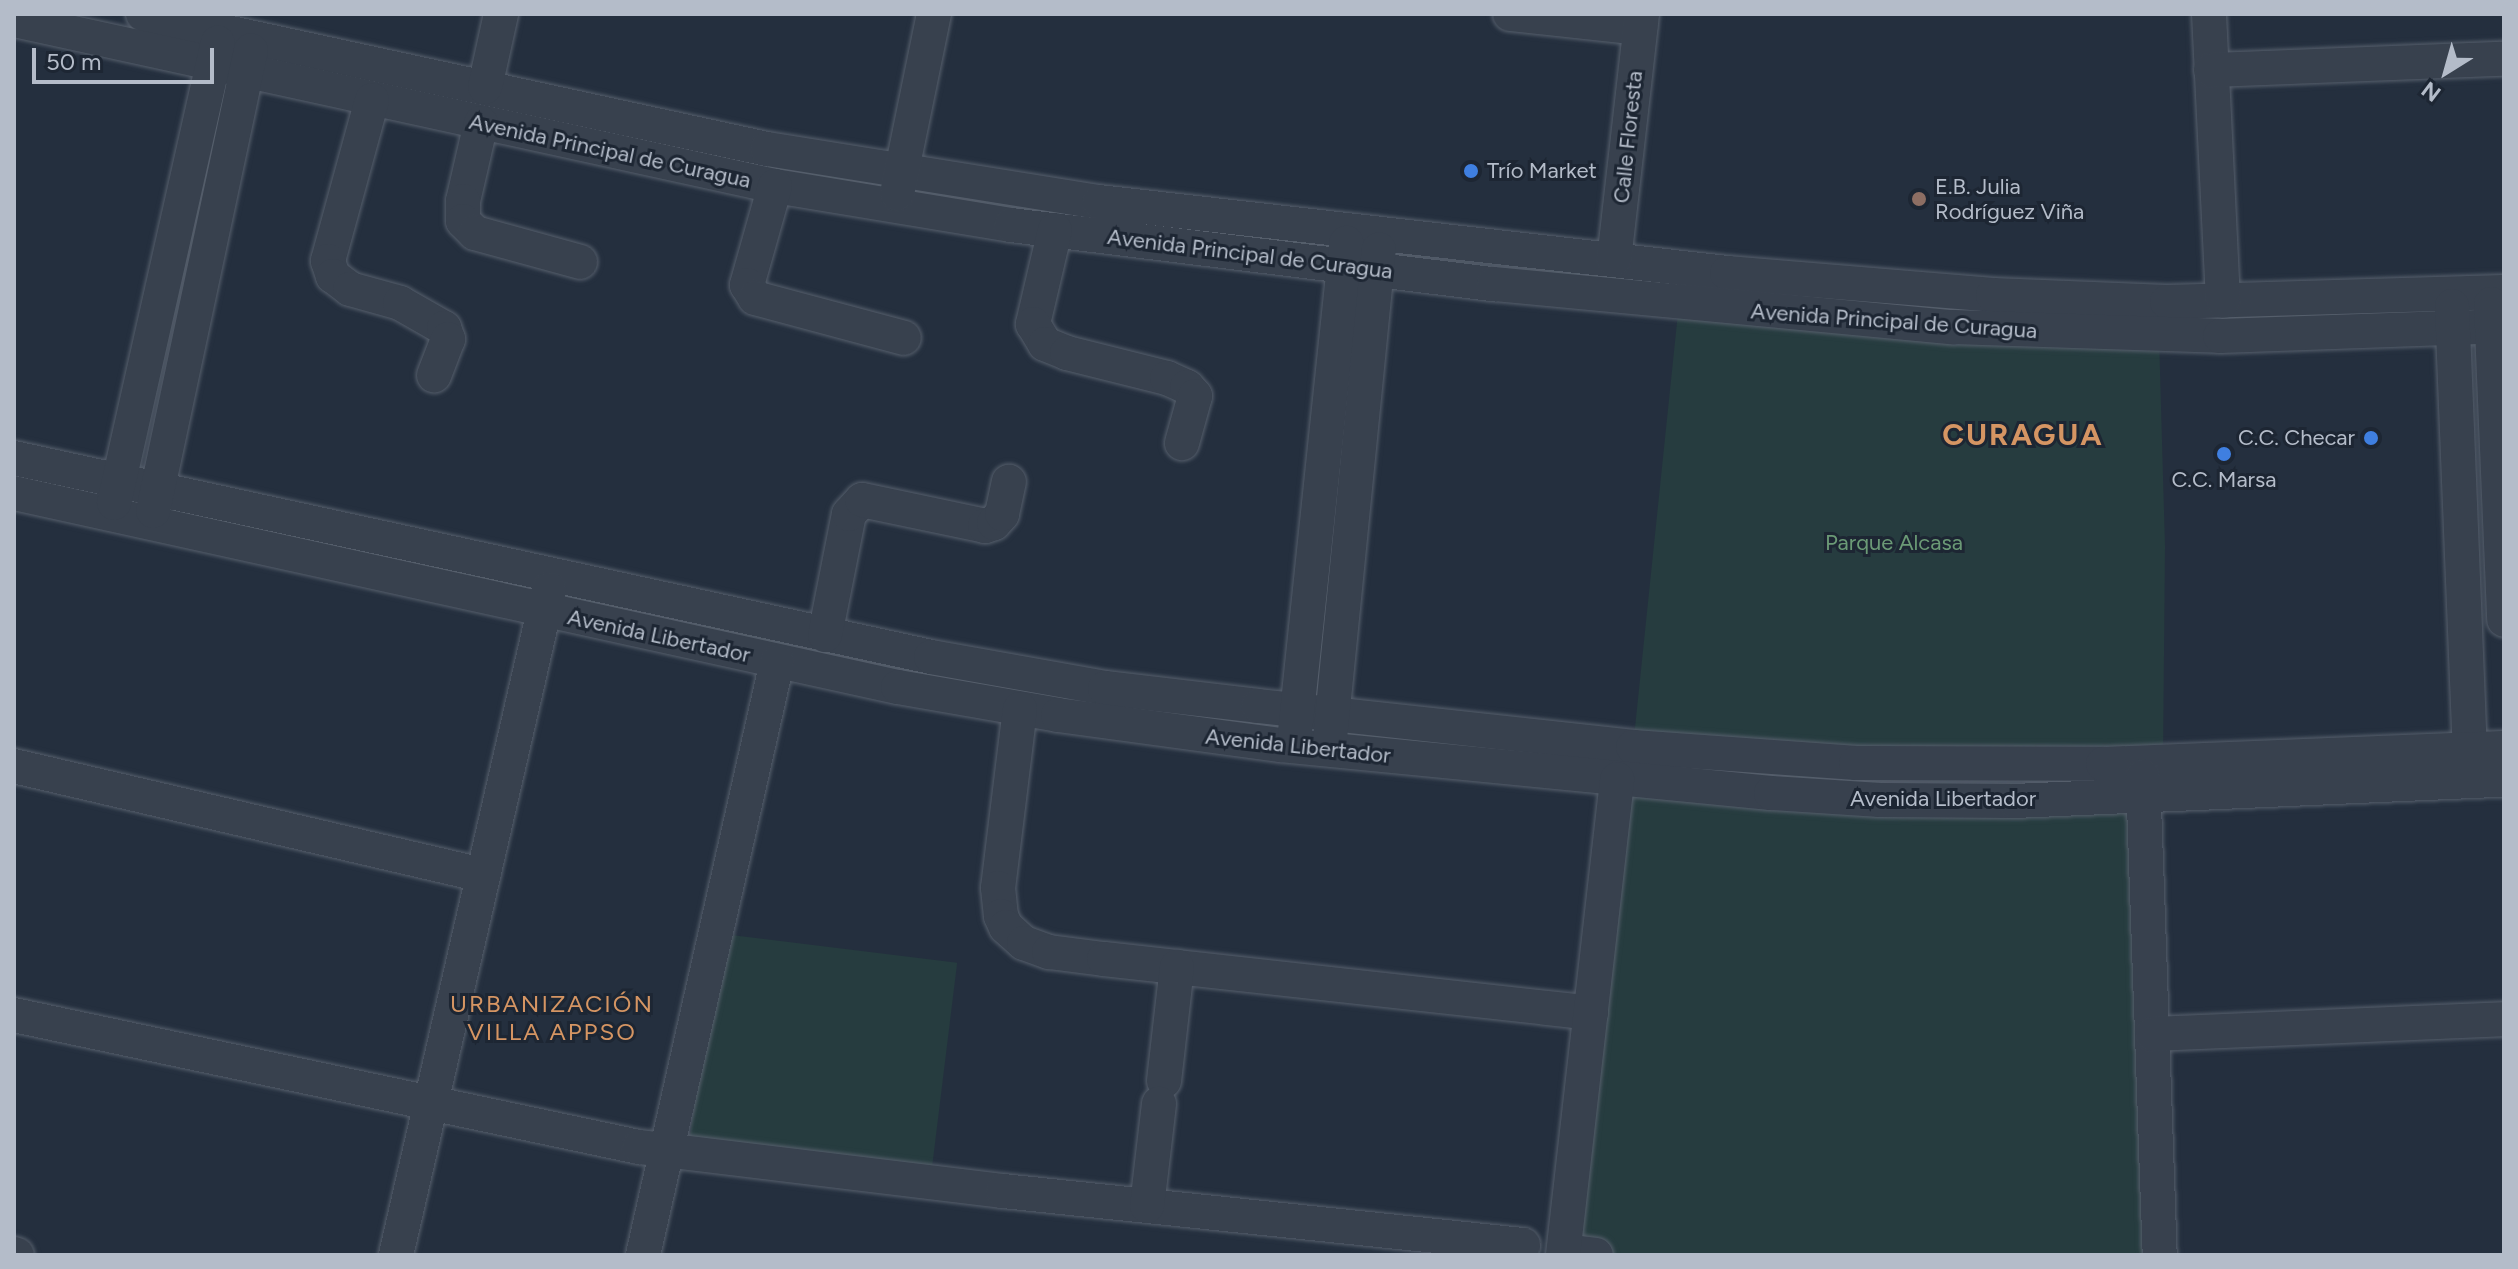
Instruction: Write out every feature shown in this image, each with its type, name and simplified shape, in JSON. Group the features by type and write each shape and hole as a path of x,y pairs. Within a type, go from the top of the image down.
{"street":[{"name":"Avenida Principal de Curagua","path":"143,14 767,149 901,173 1099,202 1614,260 1993,295 2223,301 2497,292"},
{"path":"485,87 501,14"},
{"path":"894,208 934,14"},
{"path":"1510,14 1641,21"},
{"path":"2209,14 2223,301"},
{"name":"Avenida Principal de Curagua","path":"14,20 93,25 213,65 775,186 894,208 1055,230 1727,308 1999,330 2220,336 2498,326"},
{"name":"Calle Floresta","path":"1614,260 1641,21"},
{"path":"115,498 213,65 237,34"},
{"path":"154,506 247,72 237,34"},
{"path":"2211,70 2504,59"},
{"path":"372,100 328,261 333,276 350,289 400,303 444,328 448,339 434,375"},
{"path":"481,123 463,201 463,221 475,233 580,262"},
{"path":"775,186 747,285 755,298 904,338"},
{"path":"1055,230 1033,324 1045,344 1067,353 1167,378 1187,387 1195,396 1182,443"},
{"path":"1328,750 1333,714 1364,233"},
{"path":"1293,746 1361,267"},
{"path":"2497,292 2504,620"},
{"path":"2452,294 2482,770"},
{"path":"14,458 115,498"},
{"path":"825,635 849,514 862,500 985,526 994,523 1002,514 1009,482"},
{"path":"14,493 115,498"},
{"name":"Avenida Libertador","path":"115,498 551,577 1049,679 1297,711 1584,743 1803,760 2482,770"},
{"name":"Avenida Libertador","path":"154,506 544,611 777,662 1020,709 1328,750 1617,779 1880,800 2014,801 2144,796 2482,770 2504,748"},
{"path":"396,1255 551,577"},
{"path":"643,1255 777,662"},
{"path":"1020,709 998,888 1001,916 1006,927 1033,948 1591,1013"},
{"path":"2143,763 2160,1255"},
{"path":"14,766 484,875"},
{"path":"1574,1254 1591,1013 1617,779"},
{"path":"1147,1206 1177,967"},
{"path":"14,1015 607,1142 1147,1206 1356,1242 1523,1245"},
{"path":"2152,1034 2504,1019"}],"green space":[{"name":"Parque Alcasa","path":"1679,303 2159,336 2165,546 2163,761 1633,747"},
{"path":"1617,779 2144,796 2160,1255 1596,1255 1564,1251"},
{"path":"715,933 957,963 930,1184 688,1154"}],"place":[{"name":"Trío Market","path":"1471,171"},
{"name":"E.B. Julia Rodríguez Viña","path":"1919,199"},
{"name":"C.C. Checar","path":"2371,438"},
{"name":"C.C. Marsa","path":"2224,454"}],"district":[{"name":"CURAGUA","path":"2023,435"},
{"name":"URBANIZACIÓN VILLA APPSO","path":"552,1018"}]}
